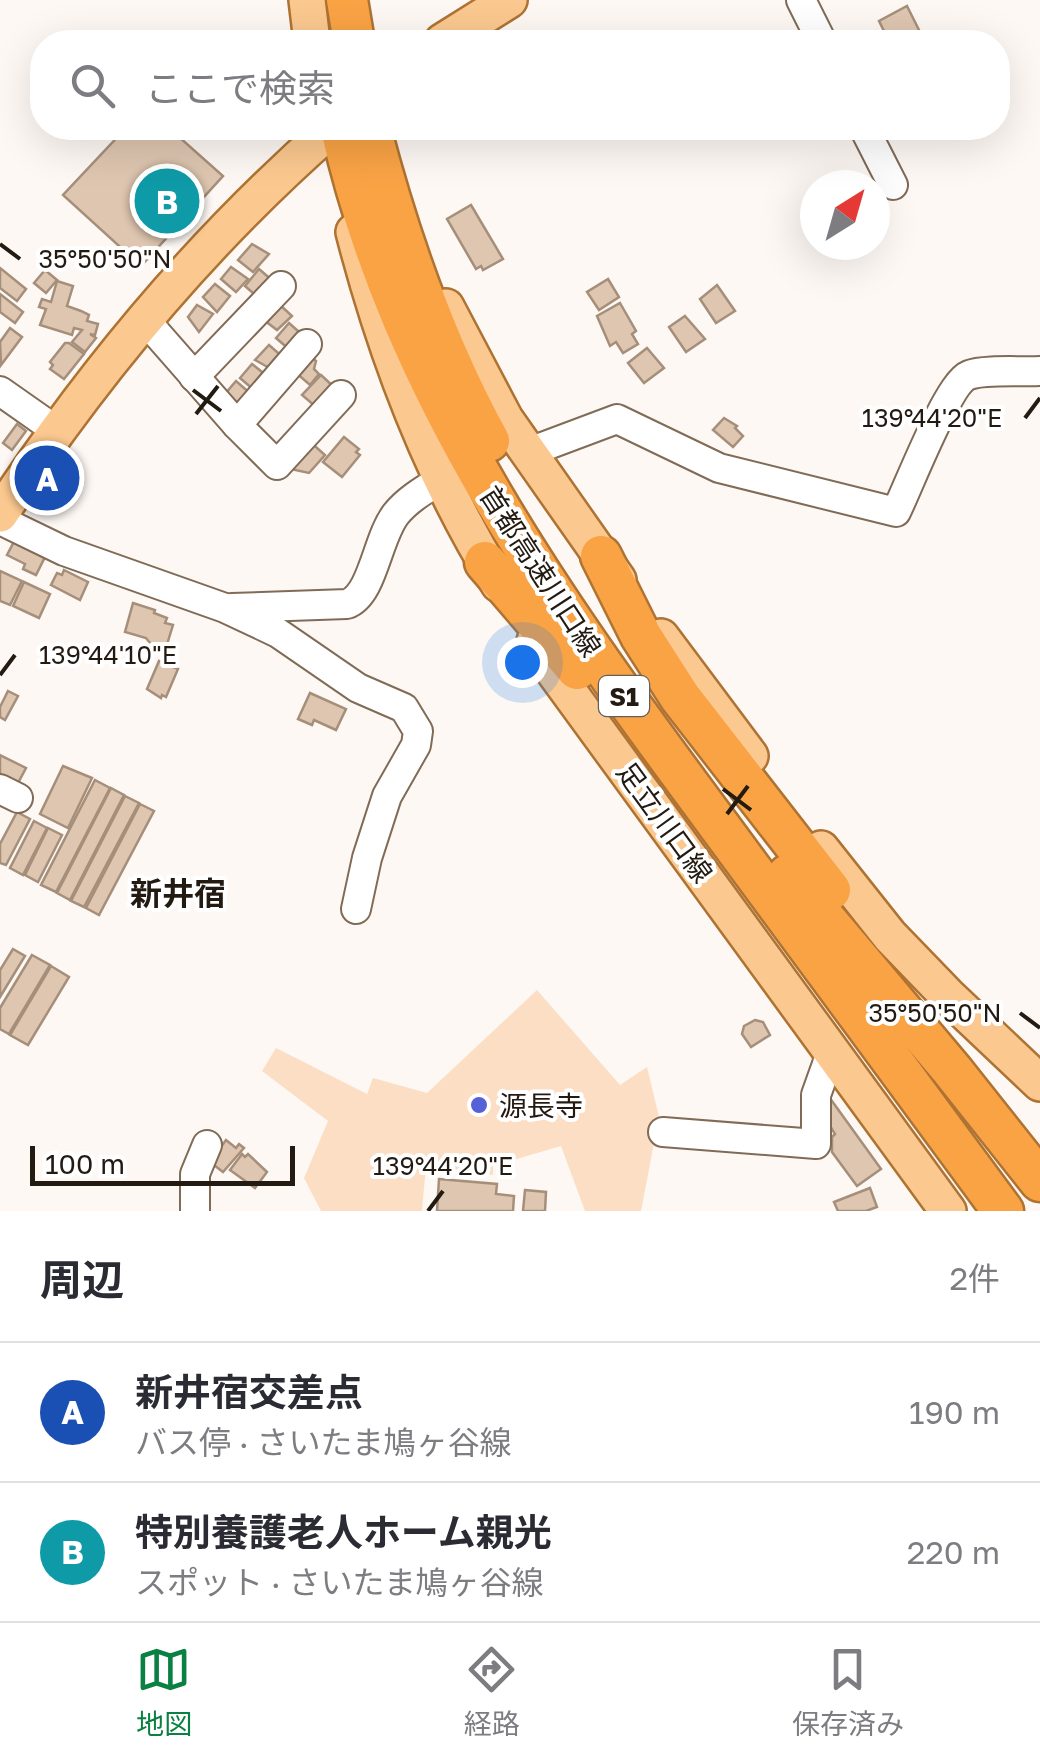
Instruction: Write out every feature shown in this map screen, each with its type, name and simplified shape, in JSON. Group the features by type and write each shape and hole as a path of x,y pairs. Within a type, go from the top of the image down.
{"highway":[{"name":"首都高速川口線","path":"335,140 439,402 483,484 637,715 1003,1211"},
{"name":"首都高速川口線","path":"373,140 406,252 438,332 480,425 541,530 660,703 809,903 1006,1135 1040,1182"},
{"path":"600,556 641,636 680,696 952,1043 1006,1135 1040,1159"},
{"path":"485,562 576,669 978,1211"}],"main road":[{"path":"307,0 311,30"},
{"path":"461,30 508,0"},
{"path":"0,517 57,430 145,320 206,250 320,140"},
{"name":"足立川口線","path":"334,140 375,312 395,370 442,479 485,562 555,673 948,1211"},
{"path":"387,140 421,250 452,320 505,420 600,556 890,936 1040,1083"}],"street":[{"path":"801,0 816,30"},
{"path":"870,140 893,185"},
{"path":"194,377 282,286"},
{"path":"145,320 277,465 340,395"},
{"path":"237,425 307,344"},
{"path":"529,452 617,418 719,468 896,512 959,384 969,375 1040,371"},
{"path":"0,391 57,430"},
{"path":"224,608 347,604 356,600 364,592 378,546 398,511 442,479"},
{"path":"0,517 113,570 224,608 278,633 358,688 404,708 418,731 416,744 381,812 356,909"},
{"path":"663,1132 816,1144 816,1096 832,1053"},
{"path":"195,1211 195,1174 206,1145"}],"shaded area":[{"name":"源長寺","path":"537,990 620,1085 647,1067 659,1117 641,1211 585,1211 561,1146 493,1166 493,1175 426,1165 422,1211 321,1211 304,1178 328,1121 262,1071 276,1048 367,1094 373,1078 427,1093"}],"building":[{"path":"907,6 919,30 884,30 879,21"},
{"path":"115,140 182,140 223,176 141,266 63,195"},
{"path":"471,205 503,259 483,270 481,266 476,269 447,219"},
{"path":"252,244 269,254 253,272 238,260"},
{"path":"231,267 248,279 236,292 221,279"},
{"path":"0,268 26,289 17,301 0,288"},
{"path":"259,269 274,282 260,299 245,286"},
{"path":"45,270 57,280 46,293 34,283"},
{"path":"608,279 619,297 599,310 587,292"},
{"path":"57,281 73,286 67,306 89,315 87,321 98,324 95,335 90,334 96,338 85,352 72,342 82,330 74,328 72,335 40,325 46,309 39,307 42,299 51,302"},
{"path":"215,284 230,296 217,312 203,297"},
{"path":"717,285 735,311 716,323 700,299"},
{"path":"0,294 23,312 15,323 0,312"},
{"path":"620,303 636,331 632,334 638,344 623,353 616,342 610,346 597,316"},
{"path":"279,304 292,316 277,330 264,320"},
{"path":"197,305 213,314 199,332 188,317"},
{"path":"685,316 705,339 686,352 669,327"},
{"path":"289,323 298,331 300,341 291,351 276,338"},
{"path":"10,328 22,337 1,365 0,342"},
{"path":"65,343 84,354 64,379 50,369 50,362"},
{"path":"269,345 284,358 273,370 255,360"},
{"path":"647,348 664,368 644,383 628,363"},
{"path":"308,354 316,361 314,369 319,374 310,385 294,371"},
{"path":"252,364 267,376 254,390 240,378"},
{"path":"321,375 334,387 316,407 302,395"},
{"path":"236,381 251,394 239,407 225,394"},
{"path":"724,418 737,426 743,436 733,447 713,430"},
{"path":"17,424 26,431 12,450 3,443"},
{"path":"344,437 359,449 356,452 360,455 342,477 323,462"},
{"path":"307,439 325,455 309,473 281,467"},
{"path":"16,538 47,553 36,575 7,555"},
{"path":"64,570 88,582 80,600 51,585 57,573 62,575"},
{"path":"0,571 22,581 10,605 0,601"},
{"path":"24,582 50,594 39,618 13,606"},
{"path":"133,603 155,610 154,613 167,618 165,623 173,625 165,651 154,648 146,638 125,632"},
{"path":"159,661 178,669 166,697 161,698 147,689"},
{"path":"8,691 18,696 5,720 0,717 0,707"},
{"path":"310,693 346,709 336,730 314,720 312,725 298,719"},
{"path":"0,755 26,768 18,783 0,774"},
{"path":"63,766 92,778 68,828 40,814"},
{"path":"95,780 110,788 56,892 41,885"},
{"path":"111,788 124,795 70,900 57,893"},
{"path":"125,796 139,803 84,907 71,901"},
{"path":"140,804 154,811 99,915 86,908"},
{"path":"17,812 30,819 6,865 0,863 0,844"},
{"path":"34,821 47,828 23,875 10,868"},
{"path":"48,828 62,835 38,882 25,875"},
{"path":"13,949 25,956 0,997 0,970"},
{"path":"32,955 50,965 9,1034 0,1029 0,1008"},
{"path":"51,966 69,977 28,1045 10,1035"},
{"path":"755,1020 763,1022 770,1035 751,1047 742,1034 744,1026"},
{"path":"832,1101 881,1169 857,1186 832,1152 835,1134 827,1104"},
{"path":"226,1140 236,1148 239,1144 244,1148 223,1172 210,1162"},
{"path":"242,1154 248,1154 267,1172 255,1188 230,1170"},
{"path":"439,1179 497,1184 496,1194 514,1196 513,1211 437,1211"},
{"path":"870,1188 877,1207 838,1211 834,1202"},
{"path":"525,1190 546,1192 545,1211 523,1211"}],"place":[{"name":"特別養護老人ホーム親光","path":"167,201"},
{"name":"新井宿交差点","path":"47,478"},
{"name":"源長寺","path":"479,1105"}],"district":[{"name":"新井宿","path":"178,893"}]}
